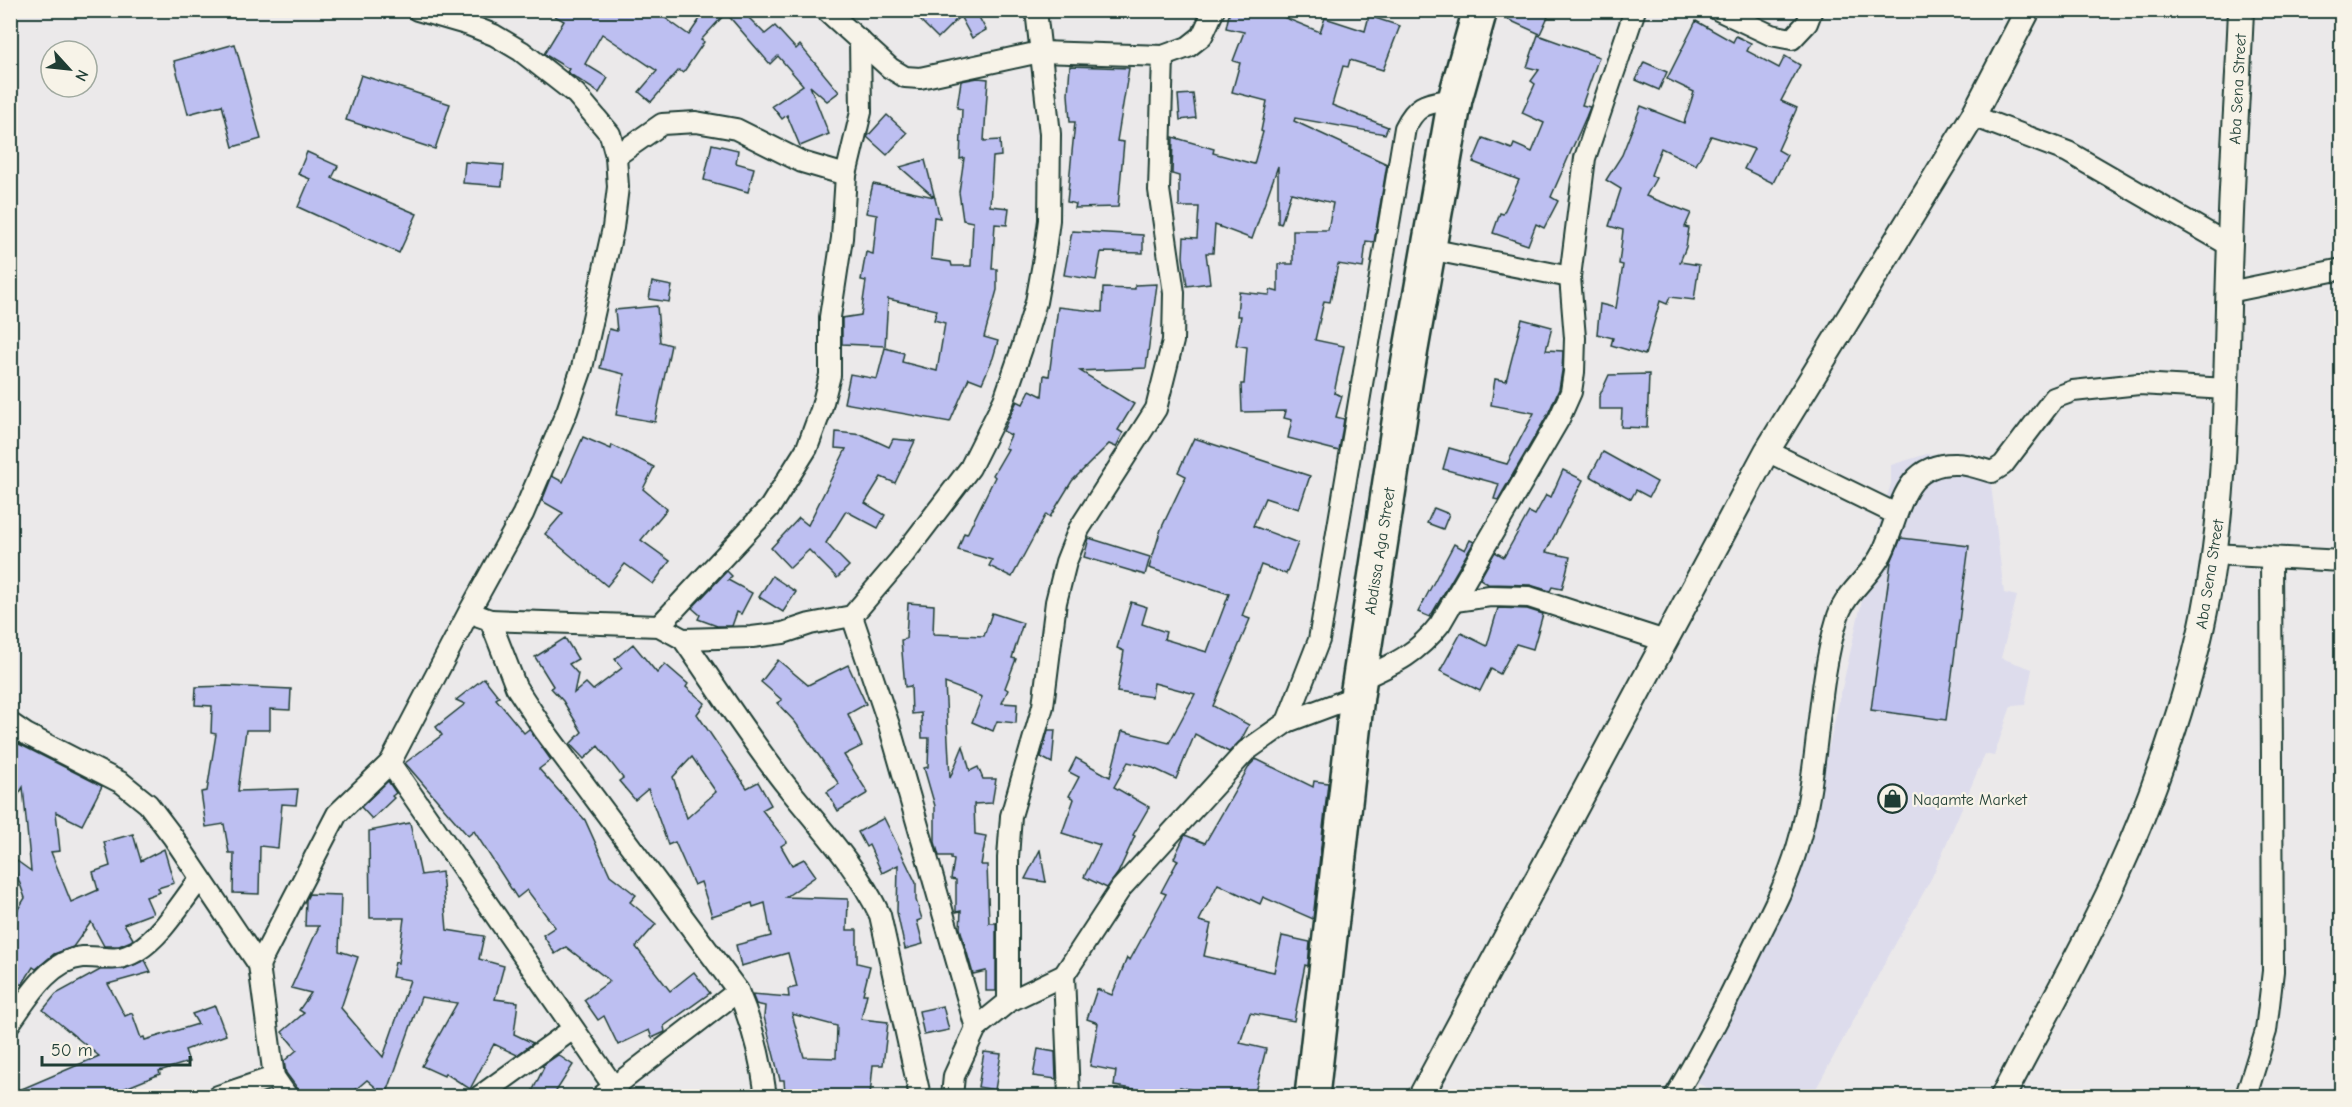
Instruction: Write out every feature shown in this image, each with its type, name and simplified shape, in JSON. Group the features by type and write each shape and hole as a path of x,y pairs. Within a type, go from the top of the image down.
{"highway":[{"name":"Abdissa Aga Street","path":"1312,1096 1358,688 1455,99 1480,10"}],"street":[{"path":"259,965 337,814 390,763 523,514 567,411 582,368 614,228 618,187 616,156 610,134 576,94 521,51 486,32 417,10"},
{"path":"683,639 763,636 852,616 899,561 970,468 1004,400 1022,348 1036,302 1049,220 1050,134 1036,10"},
{"path":"832,12 898,73 905,77 920,78 1040,52 1163,56 1188,47 1202,36 1214,10"},
{"path":"952,1096 954,1076 976,1028 1008,1002 1064,975 1121,888 1246,751 1287,722 1358,688 1405,659 1425,644 1455,601 1559,419 1571,392 1575,338 1570,277 1586,158 1635,10"},
{"path":"1718,10 1771,35 1792,39 1807,23 1812,10"},
{"path":"1421,1096 1767,451 1973,116 2028,10"},
{"name":"Aba Sena Street","path":"2002,1096 2099,913 2136,832 2198,640 2214,554 2227,388 2229,245 2241,10"},
{"path":"659,626 758,522 790,477 807,448 821,410 830,375 830,317 842,238 846,175 861,112 860,40"},
{"path":"1008,1002 1008,858 1011,816 1043,706 1051,658 1056,602 1066,562 1079,529 1156,409 1173,341 1174,293 1159,190 1163,56"},
{"path":"1287,722 1319,640 1405,128 1412,113 1420,106 1455,99"},
{"path":"1973,116 2068,152 2229,245"},
{"path":"616,156 662,124 696,123 736,129 802,162 846,175"},
{"path":"1429,249 1570,277"},
{"path":"2229,292 2342,269"},
{"path":"1675,1096 1727,1001 1779,896 1797,849 1812,771 1824,677 1839,614 1883,552 1908,486 1919,475 1936,467 1956,464 1992,471 2003,465 2054,398 2073,392 2114,385 2227,388"},
{"path":"1767,451 1896,514"},
{"path":"2214,554 2342,561"},
{"path":"2246,1096 2266,1031 2273,971 2271,558"},
{"path":"1455,601 1490,596 1529,597 1665,641"},
{"path":"469,612 490,620 659,626 683,639 788,789 859,876 871,896 880,915 920,1096"},
{"path":"852,616 889,725 976,1028"},
{"path":"490,620 516,687 544,730 738,991 750,1018 759,1052 766,1096"},
{"path":"10,723 26,734 122,783 148,804 259,965 274,1077 287,1096"},
{"path":"390,763 573,1029 608,1092 738,991"},
{"path":"10,1023 38,984 66,962 84,957 122,959 138,950 156,934 200,879"},
{"path":"1064,975 1069,1096"},
{"path":"480,1096 573,1029"},
{"path":"930,1096 954,1076"},
{"path":"218,1096 274,1077"}],"shaded area":[{"name":"Naqamte Market","path":"1927,454 1988,459 2004,593 2017,596 2001,658 2032,669 2025,705 2011,706 1994,756 1985,754 1932,877 1812,1096 1782,1096 1770,1089 1766,1096 1722,1096 1694,1081 1791,892 1802,865 1882,512 1891,484 1891,465"}],"building":[{"path":"544,10 654,10 689,35 706,10 741,10 765,34 775,26 796,49 800,45 839,92 827,101 810,86 829,134 800,146 787,115 782,119 772,106 803,85 778,56 770,64 726,13 701,40 704,42 683,73 679,70 651,102 639,92 657,71 602,34 585,64 608,78 599,93 567,72 569,69 544,54 564,21"},
{"path":"910,10 975,10 986,30 972,38 960,16 938,38"},
{"path":"1230,10 1266,10 1320,32 1325,18 1365,31 1369,16 1400,26 1383,70 1350,60 1348,67 1343,66 1332,105 1388,127 1385,134 1295,118 1294,121 1387,164 1374,242 1366,241 1363,268 1338,264 1330,302 1324,301 1315,340 1344,346 1334,393 1342,396 1336,417 1344,419 1339,451 1288,438 1292,420 1284,418 1286,411 1242,412 1241,384 1244,384 1247,347 1236,345 1241,316 1237,316 1239,292 1269,295 1271,290 1278,292 1278,264 1293,264 1293,230 1328,230 1333,203 1291,193 1281,224 1278,223 1278,166 1252,239 1215,225 1213,253 1206,253 1210,283 1187,286 1183,257 1184,237 1197,238 1199,207 1179,207 1179,176 1172,174 1173,137 1214,149 1213,153 1254,164 1263,132 1261,131 1267,101 1232,92 1240,63 1233,61 1244,32 1226,28"},
{"path":"1498,10 1551,10 1540,34 1498,15"},
{"path":"1696,21 1733,42 1736,36 1751,43 1747,51 1779,68 1785,56 1800,65 1781,101 1797,108 1778,150 1787,155 1773,183 1744,169 1754,149 1711,136 1696,165 1661,148 1651,175 1656,178 1646,196 1691,213 1685,227 1689,228 1686,247 1680,262 1699,265 1694,300 1670,297 1667,304 1660,301 1645,355 1611,345 1613,338 1597,334 1600,304 1616,308 1623,265 1619,264 1623,230 1609,226 1621,189 1606,180 1622,155 1641,106 1684,123 1694,92 1667,79"},
{"path":"1538,35 1599,57 1582,105 1590,107 1551,197 1558,201 1544,228 1536,224 1528,245 1493,233 1500,213 1503,214 1519,180 1473,162 1483,138 1512,149 1514,144 1532,152 1544,123 1522,113 1535,84 1531,81 1539,70 1527,67"},
{"path":"235,44 261,139 233,147 222,105 188,114 174,61"},
{"path":"1644,62 1667,72 1659,90 1636,80"},
{"path":"1070,66 1129,68 1117,141 1124,142 1118,207 1075,208 1076,204 1067,202 1075,122 1070,122 1068,94"},
{"path":"361,75 450,104 435,149 346,120"},
{"path":"988,79 984,141 1000,140 1001,156 993,157 990,206 1009,208 1007,225 995,224 992,269 997,269 997,290 984,337 998,341 993,358 982,383 969,378 950,422 844,403 850,374 877,379 885,348 904,353 902,362 937,371 945,323 934,320 937,310 888,299 885,346 842,344 842,318 861,315 866,281 861,280 866,252 873,254 877,215 866,213 873,184 934,197 900,167 925,160 940,218 934,217 931,259 951,262 952,266 971,266 973,222 963,220 959,192 964,158 960,159 962,109 957,108 961,81"},
{"path":"1193,94 1196,118 1180,120 1178,95"},
{"path":"887,115 907,133 887,155 867,137"},
{"path":"712,144 738,150 736,163 754,168 748,192 704,180"},
{"path":"307,152 338,166 332,178 417,214 399,253 298,207 310,179 298,174"},
{"path":"465,162 504,165 502,186 463,183"},
{"path":"1072,231 1143,235 1143,253 1101,252 1096,280 1064,275"},
{"path":"652,282 672,286 669,302 649,299"},
{"path":"1157,284 1146,368 1080,371 1134,404 1118,430 1123,433 1116,447 1109,444 1072,481 1050,517 1046,514 1012,577 989,566 992,560 958,550 964,533 967,534 995,477 993,475 1008,449 1005,448 1011,435 1003,431 1017,401 1023,404 1030,390 1042,396 1044,375 1049,376 1058,307 1102,312 1103,288 1135,289 1135,285"},
{"path":"657,306 660,342 671,345 655,422 616,415 624,374 600,368 609,329 617,331 615,310"},
{"path":"1522,319 1552,327 1546,350 1563,351 1562,371 1559,389 1548,414 1498,500 1494,499 1499,484 1443,469 1449,448 1507,464 1534,413 1491,405 1495,379 1506,381"},
{"path":"1649,374 1647,428 1621,427 1622,409 1599,409 1599,397 1609,375"},
{"path":"836,432 863,435 889,447 893,439 915,441 895,483 881,477 865,503 885,515 878,528 846,511 826,543 849,566 837,578 809,550 790,568 771,548 799,518 808,525 846,449 835,448"},
{"path":"583,437 611,449 612,445 654,467 643,489 667,509 641,540 670,561 653,584 625,564 607,586 545,534 563,513 542,501 552,476 563,482"},
{"path":"1194,438 1310,476 1299,509 1265,498 1253,526 1298,543 1286,574 1261,565 1242,616 1250,619 1213,706 1249,725 1241,740 1229,752 1195,734 1176,779 1153,768 1128,762 1114,787 1149,807 1133,835 1135,836 1118,873 1107,888 1084,877 1100,845 1062,833 1074,799 1069,796 1079,777 1069,772 1076,758 1110,777 1122,731 1169,743 1195,694 1154,683 1152,697 1117,692 1124,651 1117,648 1131,602 1147,607 1142,624 1166,632 1164,639 1207,652 1229,594 1149,568 1161,529 1186,476 1178,472"},
{"path":"1603,452 1657,482 1649,497 1636,490 1631,499 1590,476"},
{"path":"1563,470 1583,480 1546,552 1570,557 1562,589 1552,587 1550,591 1530,585 1488,584 1480,579 1495,552 1504,557 1529,512 1535,515 1546,495 1551,497"},
{"path":"1434,508 1449,514 1443,529 1427,523"},
{"path":"1089,538 1150,557 1145,575 1084,557"},
{"path":"1901,538 1969,546 1946,720 1871,710 1891,562"},
{"path":"1470,540 1474,542 1430,617 1418,612 1454,544 1465,550"},
{"path":"727,571 732,576 728,580 752,593 741,614 737,612 732,626 717,626 698,619 700,615 692,608"},
{"path":"772,576 796,592 783,612 759,597"},
{"path":"908,603 934,605 933,634 984,636 992,613 1023,623 1012,658 1016,659 1005,688 1008,690 1002,703 1017,704 1016,723 997,721 993,731 972,722 982,697 945,683 950,778 963,746 970,771 978,767 983,779 996,779 992,803 974,804 975,834 986,836 981,865 987,865 989,923 996,923 996,991 986,991 986,971 973,974 960,928 961,911 956,912 956,880 951,879 954,860 951,856 939,856 935,842 935,806 924,768 928,767 929,738 922,738 921,713 912,714 911,686 905,687 901,640 906,639"},
{"path":"1498,608 1527,609 1543,614 1533,649 1516,644 1500,674 1491,669 1480,691 1440,671 1461,633 1487,646"},
{"path":"565,638 578,659 569,664 578,674 574,693 586,683 593,690 622,668 615,659 633,644 657,673 665,664 688,684 686,687 705,703 697,714 747,788 758,782 771,805 762,810 787,842 781,846 792,865 804,859 816,876 786,897 848,899 847,930 857,930 857,963 870,966 863,994 867,994 861,1019 888,1022 883,1065 873,1065 870,1095 827,1092 828,1096 810,1096 810,1091 785,1093 784,1080 780,1080 764,1017 765,1006 756,1004 752,994 789,997 788,989 797,987 788,953 741,966 736,945 771,936 765,903 753,907 752,903 712,916 701,882 694,885 675,842 668,845 648,789 635,800 619,781 623,778 598,746 584,759 570,744 582,732 563,701 551,688 553,686 535,657","holes":["692,757 716,792 687,818 673,777","792,1014 837,1026 836,1058 804,1057"]},
{"path":"778,660 808,685 848,665 866,704 848,714 862,746 844,755 868,793 838,811 827,792 839,784 795,722 777,703 782,700 761,682"},
{"path":"484,678 499,697 496,699 524,733 529,729 551,760 539,769 585,820 610,875 636,895 630,902 656,924 636,947 670,991 694,972 710,993 664,1026 665,1032 652,1038 649,1030 618,1045 604,1016 598,1020 584,1000 610,981 566,947 555,954 543,935 555,927 527,890 517,898 474,831 468,836 405,763 442,735 436,727 465,704 456,700"},
{"path":"196,687 291,689 290,710 270,709 270,730 246,730 238,791 298,789 296,805 282,804 278,848 260,846 259,894 233,893 234,853 229,853 224,824 206,827 201,792 207,791 216,734 211,733 212,706 195,705"},
{"path":"1048,730 1055,730 1052,763 1041,757"},
{"path":"17,743 102,786 82,825 56,812 60,851 51,852 71,902 98,890 93,872 110,866 104,842 133,834 141,861 164,849 174,883 158,888 160,892 146,897 153,913 124,924 133,939 131,941 119,946 104,946 91,922 73,947 54,954 36,969 33,967 22,985 10,978 10,922 25,898 10,856 31,871 23,787 10,809 10,745 15,746"},
{"path":"1256,759 1313,787 1314,781 1328,783 1313,919 1263,897 1260,904 1218,884 1199,921 1211,924 1204,956 1274,972 1282,936 1310,942 1308,966 1305,965 1294,1021 1250,1013 1240,1043 1266,1049 1254,1096 1217,1096 1180,1087 1179,1096 1114,1086 1116,1071 1090,1066 1098,1023 1087,1019 1097,989 1112,995 1127,958 1130,960 1166,894 1161,892 1178,860 1174,858 1185,835 1205,843 1250,765"},
{"path":"388,781 396,793 392,796 394,798 372,819 361,807"},
{"path":"884,818 916,883 916,900 922,919 917,921 923,944 905,949 897,912 898,865 882,873 869,845 866,847 858,832"},
{"path":"410,823 421,875 442,872 447,930 484,936 479,959 504,966 495,999 518,1002 514,1034 533,1043 517,1055 494,1044 470,1089 445,1073 444,1076 422,1066 457,1003 421,997 386,1096 367,1080 348,1096 303,1096 286,1073 284,1061 297,1050 282,1032 304,1013 299,1010 311,993 291,988 319,926 305,926 306,900 309,894 341,895 339,951 358,957 341,1008 383,1057 410,980 392,977 395,962 398,963 404,918 370,918 369,831"},
{"path":"1040,850 1046,882 1025,879"},
{"path":"145,960 151,972 108,984 125,1016 132,1013 141,1038 144,1037 145,1040 198,1024 192,1014 215,1006 226,1035 185,1050 189,1062 159,1071 160,1074 106,1096 10,1096 10,1094 99,1056 43,1010 56,994 100,970 124,969"},
{"path":"943,1006 949,1030 924,1035 919,1011"},
{"path":"1038,1049 1055,1052 1056,1079 1033,1076"},
{"path":"984,1052 1001,1054 995,1090 978,1087"},
{"path":"558,1055 573,1065 553,1096 530,1096 544,1067 542,1066"}],"place":[{"name":"Naqamte Market","path":"1892,799"}]}
